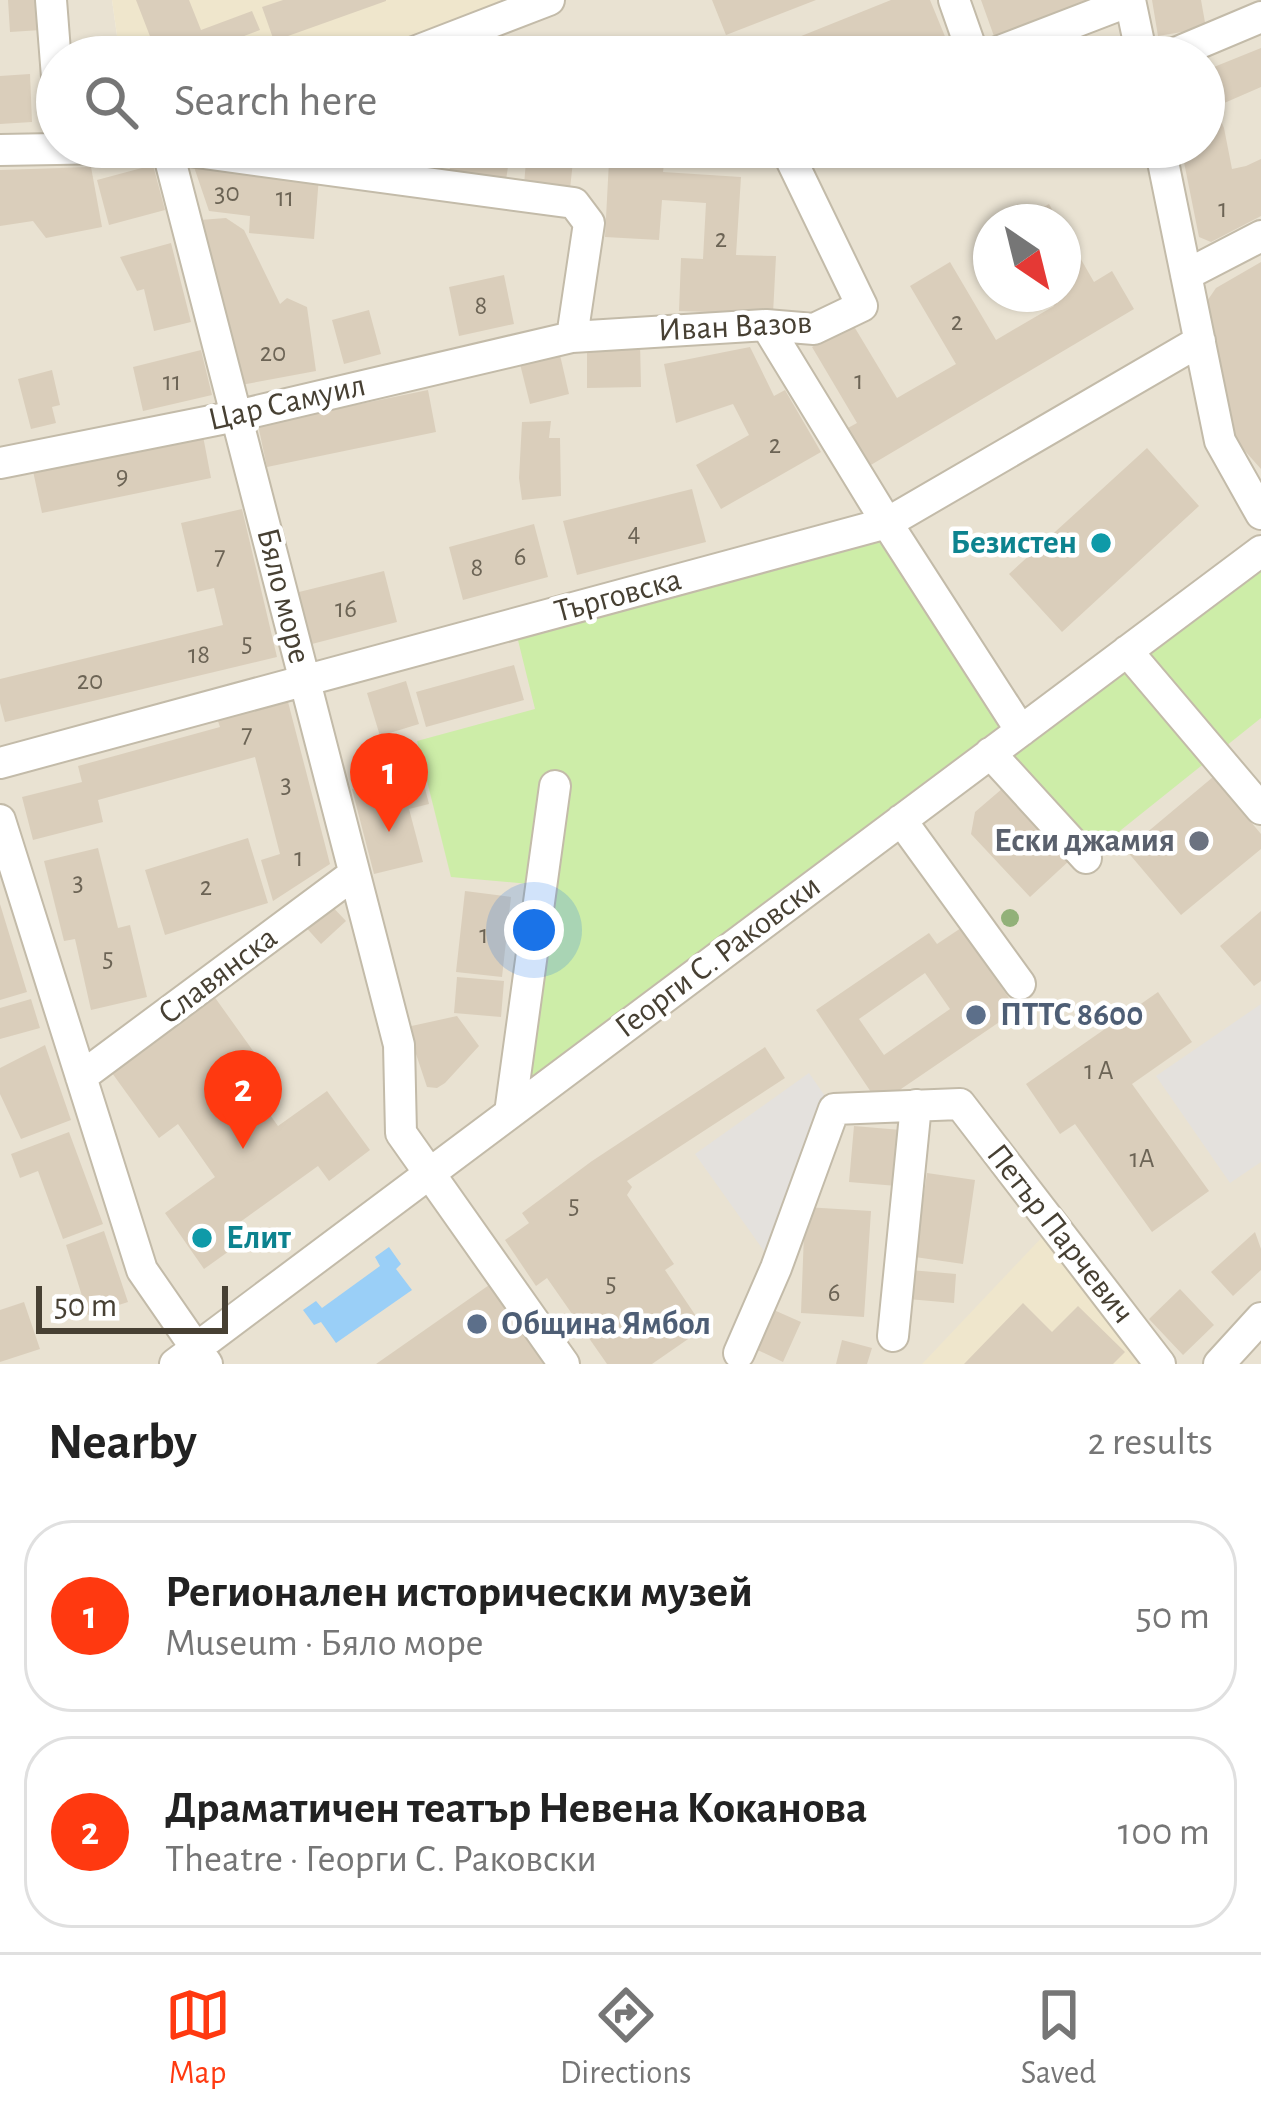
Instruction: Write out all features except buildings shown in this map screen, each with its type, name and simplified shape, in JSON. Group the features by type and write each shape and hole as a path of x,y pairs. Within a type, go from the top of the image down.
{"street":[{"path":"51,0 54,36"},
{"path":"456,36 549,0"},
{"path":"954,0 967,36"},
{"path":"1039,36 1130,1 1138,36"},
{"path":"1216,36 1261,17"},
{"path":"0,150 36,149"},
{"name":"Бяло море","path":"173,168 399,1045 401,1133 564,1364"},
{"path":"320,168 574,203 589,224 572,337"},
{"name":"Иван Вазов","path":"572,337 766,325 814,329 862,306 795,168"},
{"path":"1164,168 1220,441 1261,514"},
{"path":"1186,275 1261,236"},
{"path":"766,325 1021,730"},
{"name":"Цар Самуил","path":"0,463 236,416 572,337"},
{"name":"Търговска","path":"0,763 887,523 1200,341"},
{"name":"Георги С. Раковски","path":"193,1359 430,1173 1261,551"},
{"path":"1127,651 1261,809"},
{"path":"990,753 1086,858"},
{"path":"510,1113 555,786"},
{"path":"0,820 142,1270 193,1359"},
{"path":"901,820 1020,984"},
{"name":"Славянска","path":"81,1077 354,874"},
{"name":"Петър Парчевич","path":"916,1105 960,1104 1160,1364"},
{"path":"740,1353 834,1109 916,1105 893,1336"},
{"path":"1219,1364 1261,1318"}],"shaded area":[{"path":"0,0 112,0 117,36 36,36 36,168 1225,168 1225,36 456,36 549,0 1261,0 1261,1364 0,1364"},
{"path":"112,0 549,0 456,36 117,36"},
{"path":"1261,1004 1261,1162 1230,1183 1156,1076"},
{"path":"809,1073 834,1109 776,1268 695,1154"},
{"path":"1047,1232 1149,1364 922,1364"}],"green space":[{"path":"887,523 1020,730 1261,551 1261,718 1086,858 991,754 510,1113 540,885 451,877 417,741 535,709 514,624"}],"water":[{"path":"389,1247 401,1264 396,1269 412,1290 336,1343 321,1322 314,1325 303,1310 316,1301 322,1308 380,1266 375,1257"}],"place":[{"name":"Безистен","path":"1101,543"},
{"name":"Регионален исторически музей","path":"389,832"},
{"name":"Ески джамия","path":"1199,841"},
{"name":"ПТТС 8600","path":"976,1015"},
{"name":"Драматичен театър Невена Коканова","path":"243,1149"},
{"name":"Елит","path":"202,1238"},
{"name":"Община Ямбол","path":"477,1324"}]}
